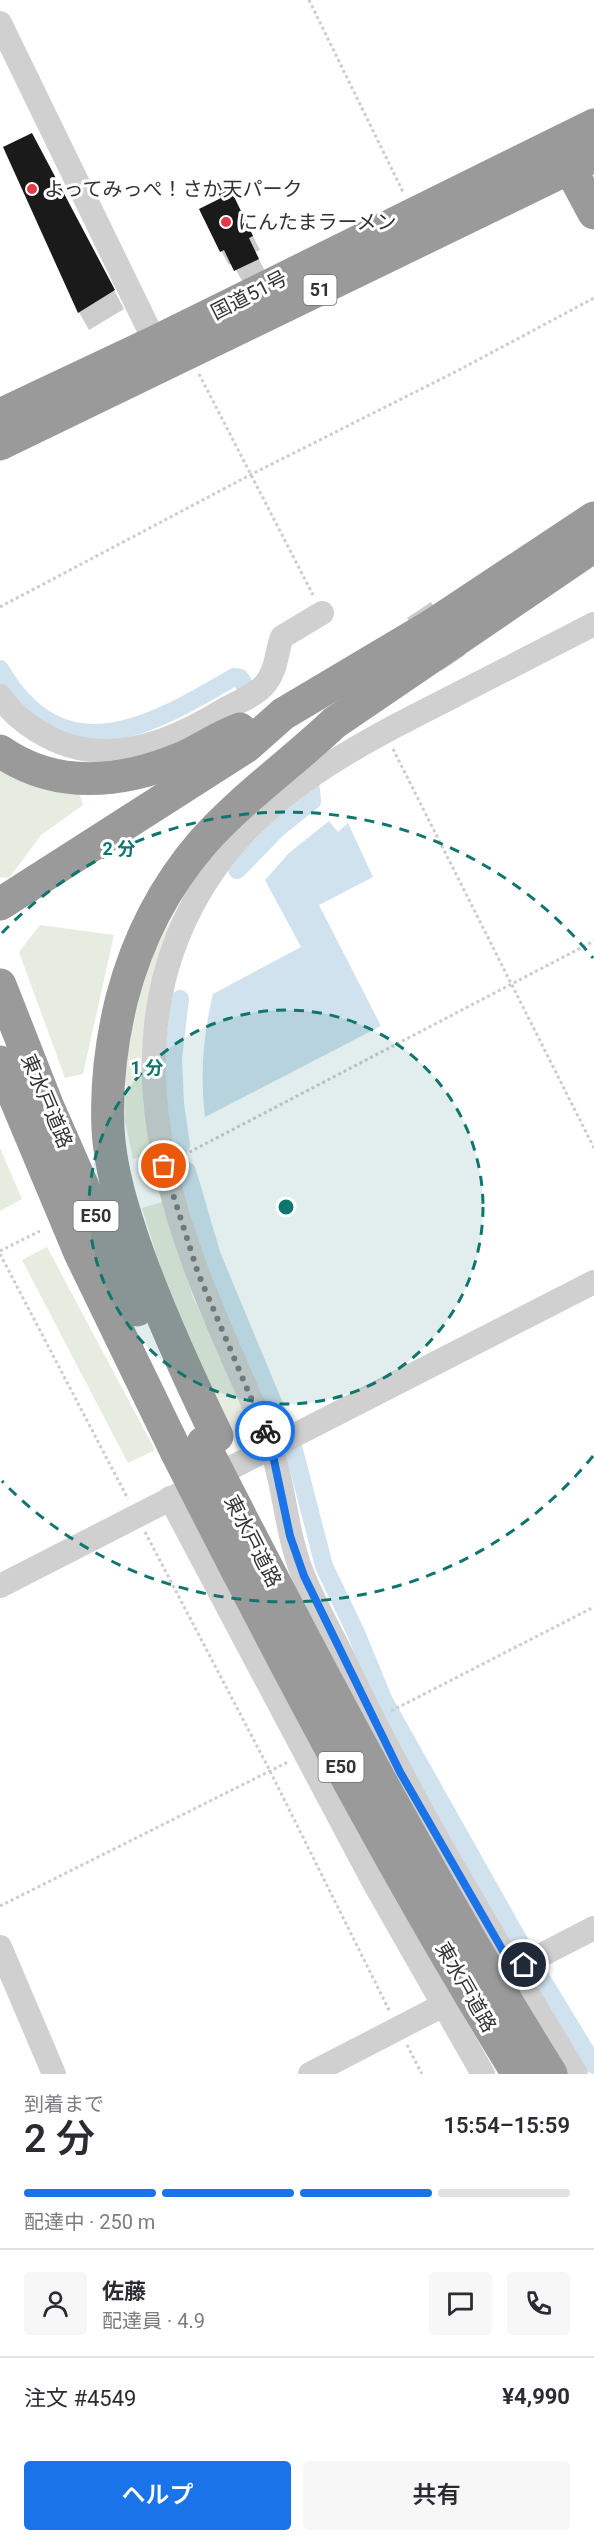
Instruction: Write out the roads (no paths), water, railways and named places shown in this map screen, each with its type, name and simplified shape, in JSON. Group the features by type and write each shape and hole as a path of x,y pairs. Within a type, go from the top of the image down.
{"highway":[{"name":"国道51号","path":"0,415 155,342 413,213 584,149"},
{"name":"国道51号","path":"0,444 189,354 584,149"},
{"path":"584,149 594,213"},
{"path":"0,904 247,746 283,714 431,626 594,518"},
{"path":"199,1444 156,1301 125,1216 108,1131 107,1088 110,1052 125,985 138,947 154,912 177,876 202,843 233,811 300,756 334,723 594,546"},
{"path":"0,751 26,766 60,777 117,778 172,762 236,730 283,714"},
{"path":"0,922 289,738 334,723"},
{"name":"東水戸道路","path":"0,985 48,1107 199,1444 306,1646 496,1984 551,2074"},
{"name":"東水戸道路","path":"0,1062 80,1253 109,1315 199,1444 283,1663 477,2008 518,2074"},
{"path":"0,1104 72,1257 109,1315"}],"street":[{"path":"0,24 155,342"},
{"path":"0,696 19,719 58,742 83,750 107,752 137,748 171,738 264,686 274,671 282,637 322,613"},
{"path":"576,2074 526,1964 377,1718 304,1576 290,1536 271,1446 198,1273 164,1166 154,1092 153,1057 161,988 170,955 192,906 242,834 270,808 347,752 594,624"},
{"path":"0,1586 594,1282"},
{"path":"170,1498 304,1753 442,2005 483,2074"},
{"path":"310,2074 594,1928"},
{"path":"0,1947 54,2074"}],"water":[{"path":"329,821 338,832 348,823 373,877 319,905 381,1026 205,1117 203,1055 213,994 301,947 265,880 289,853"}],"waterway":[{"path":"0,669 25,703 52,723 81,732 110,732 141,724 172,711 234,677 240,678 243,683"},
{"path":"237,870 278,828 312,801 311,790"},
{"path":"180,999 173,1058 175,1104 181,1145"},
{"path":"187,1171 212,1256 281,1422"},
{"path":"294,1450 324,1566 356,1633 384,1701 524,1950 594,2065"}],"place":[{"name":"よってみっぺ！さか天パーク","path":"32,189"},
{"name":"にんたまラーメン","path":"226,222"}]}
